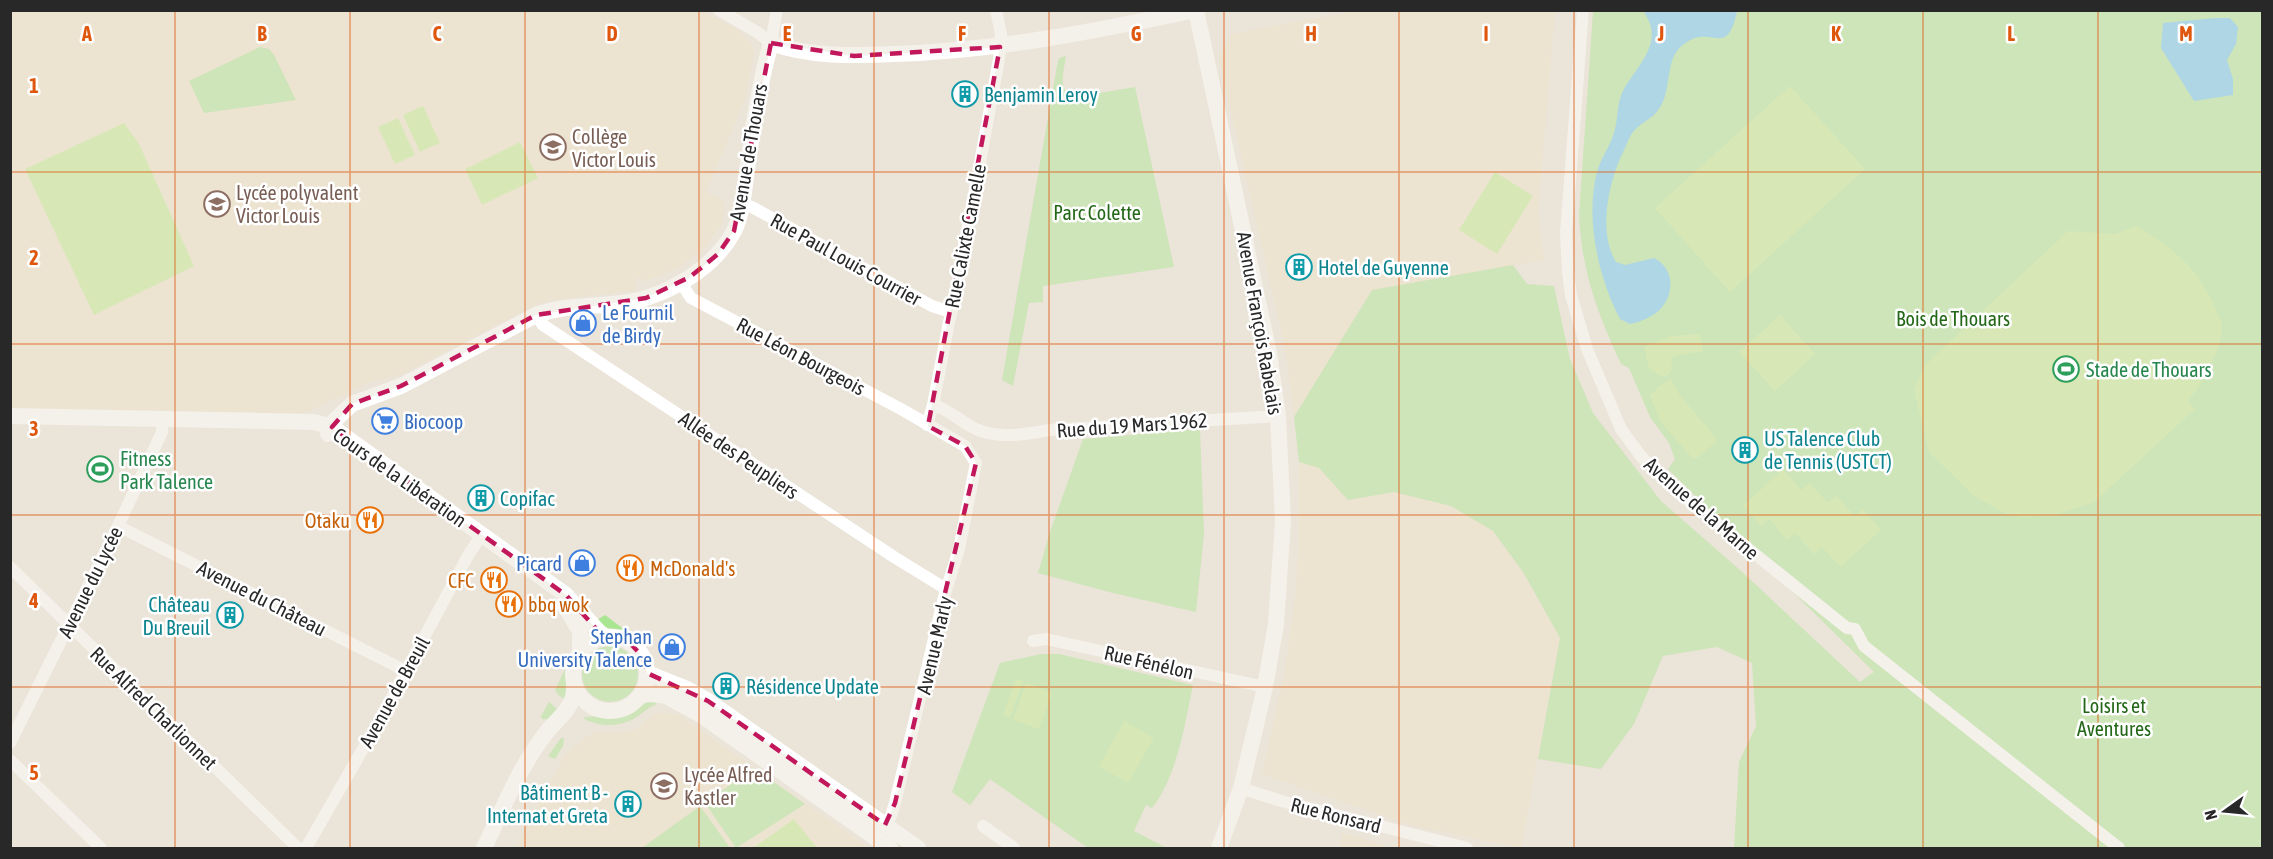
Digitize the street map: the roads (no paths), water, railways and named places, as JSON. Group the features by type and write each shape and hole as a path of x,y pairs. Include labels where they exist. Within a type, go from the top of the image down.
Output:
{"street":[{"path":"719,10 771,43 789,50 854,56 920,54 1000,47 1154,15 1196,10"},
{"path":"771,43 777,10"},
{"name":"Rue Calixte Camelle","path":"927,425 951,312 1000,47 1001,34 996,10"},
{"name":"Avenue François Rabelais","path":"1196,10 1262,318 1278,416 1283,530 1276,624 1265,687 1241,788 1219,849"},
{"name":"Avenue de la Marne","path":"1582,10 1566,233 1568,272 1571,295 1587,349 1621,429 1640,455 1669,484 1846,628 1855,629 1864,646 2119,849"},
{"name":"Avenue de Thouars","path":"330,430 341,413 351,404 401,386 536,315 556,309 646,298 681,283 712,259 727,243 738,223 759,92 771,43"},
{"name":"Rue Paul Louis Courrier","path":"741,204 752,207 932,306 951,312"},
{"name":"Rue Léon Bourgeois","path":"681,283 690,298 901,409 965,446 976,463"},
{"name":"Allée des Peupliers","path":"536,315 543,325 855,532 946,589"},
{"name":"Rue du 19 Mars 1962","path":"933,405 949,411 968,425 986,434 1014,435 1049,430 1278,416"},
{"name":"Cours de la Libération","path":"10,416 162,423"},
{"name":"Cours de la Libération","path":"10,425 314,422 330,430 480,538 566,595 594,628 606,637"},
{"name":"Avenue du Lycée","path":"10,743 118,526 162,423"},
{"name":"Avenue Marly","path":"885,825 895,803 946,589 959,549 976,463"},
{"name":"Avenue du Château","path":"118,526 406,671"},
{"name":"Cours de la Libération","path":"480,538 564,605 580,632 579,652"},
{"name":"Avenue de Breuil","path":"306,849 480,538"},
{"name":"Rue Alfred Charlionnet","path":"10,567 298,849"},
{"path":"483,849 530,756 544,734 568,709 575,694 572,670 579,652 591,641 606,637 621,638 636,648 643,657 647,673 641,696"},
{"name":"Rue Fénélon","path":"1032,641 1046,639 1265,687"},
{"path":"647,673 687,689 708,701 918,849"},
{"path":"574,687 583,701 598,710"},
{"path":"495,849 540,759 551,742 576,717 585,712 598,710 610,712 623,709 641,696 659,694 682,703 890,849"},
{"path":"10,760 101,849"},
{"path":"791,778 820,790 864,820 873,824 885,825"},
{"name":"Rue Ronsard","path":"1241,788 1281,801 1467,849"},
{"path":"983,826 1014,849"}],"water":[{"path":"1644,11 1737,12 1733,26 1723,38 1696,38 1680,47 1672,60 1661,106 1632,134 1614,175 1606,220 1610,249 1616,262 1625,265 1654,258 1666,269 1670,284 1667,300 1656,313 1630,324 1620,319 1605,285 1596,247 1592,208 1597,172 1614,135 1620,97 1647,54 1650,45 1651,27"},
{"path":"2230,18 2238,27 2236,44 2227,60 2233,79 2233,95 2194,101 2161,48 2163,23"}],"place":[{"name":"Benjamin Leroy","path":"965,94"},
{"name":"Collège Victor Louis","path":"553,147"},
{"name":"Lycée polyvalent Victor Louis","path":"217,204"},
{"name":"Hotel de Guyenne","path":"1299,267"},
{"name":"Le Fournil de Birdy","path":"583,323"},
{"name":"Stade de Thouars","path":"2066,369"},
{"name":"Biocoop","path":"385,421"},
{"name":"US Talence Club de Tennis (USTCT)","path":"1745,450"},
{"name":"Fitness Park Talence","path":"100,469"},
{"name":"Copifac","path":"481,498"},
{"name":"Otaku","path":"370,520"},
{"name":"Picard","path":"582,563"},
{"name":"McDonald's","path":"630,568"},
{"name":"CFC","path":"494,580"},
{"name":"bbq wok","path":"509,604"},
{"name":"Château Du Breuil","path":"230,615"},
{"name":"Stephan University Talence","path":"672,647"},
{"name":"Résidence Update","path":"726,686"},
{"name":"Lycée Alfred Kastler","path":"664,786"},
{"name":"Bâtiment B - Internat et Greta","path":"628,804"}],"park label":[{"name":"Parc Colette","path":"1097,212"},
{"name":"Bois de Thouars","path":"1953,318"},
{"name":"Loisirs et Aventures","path":"2114,716"}]}
